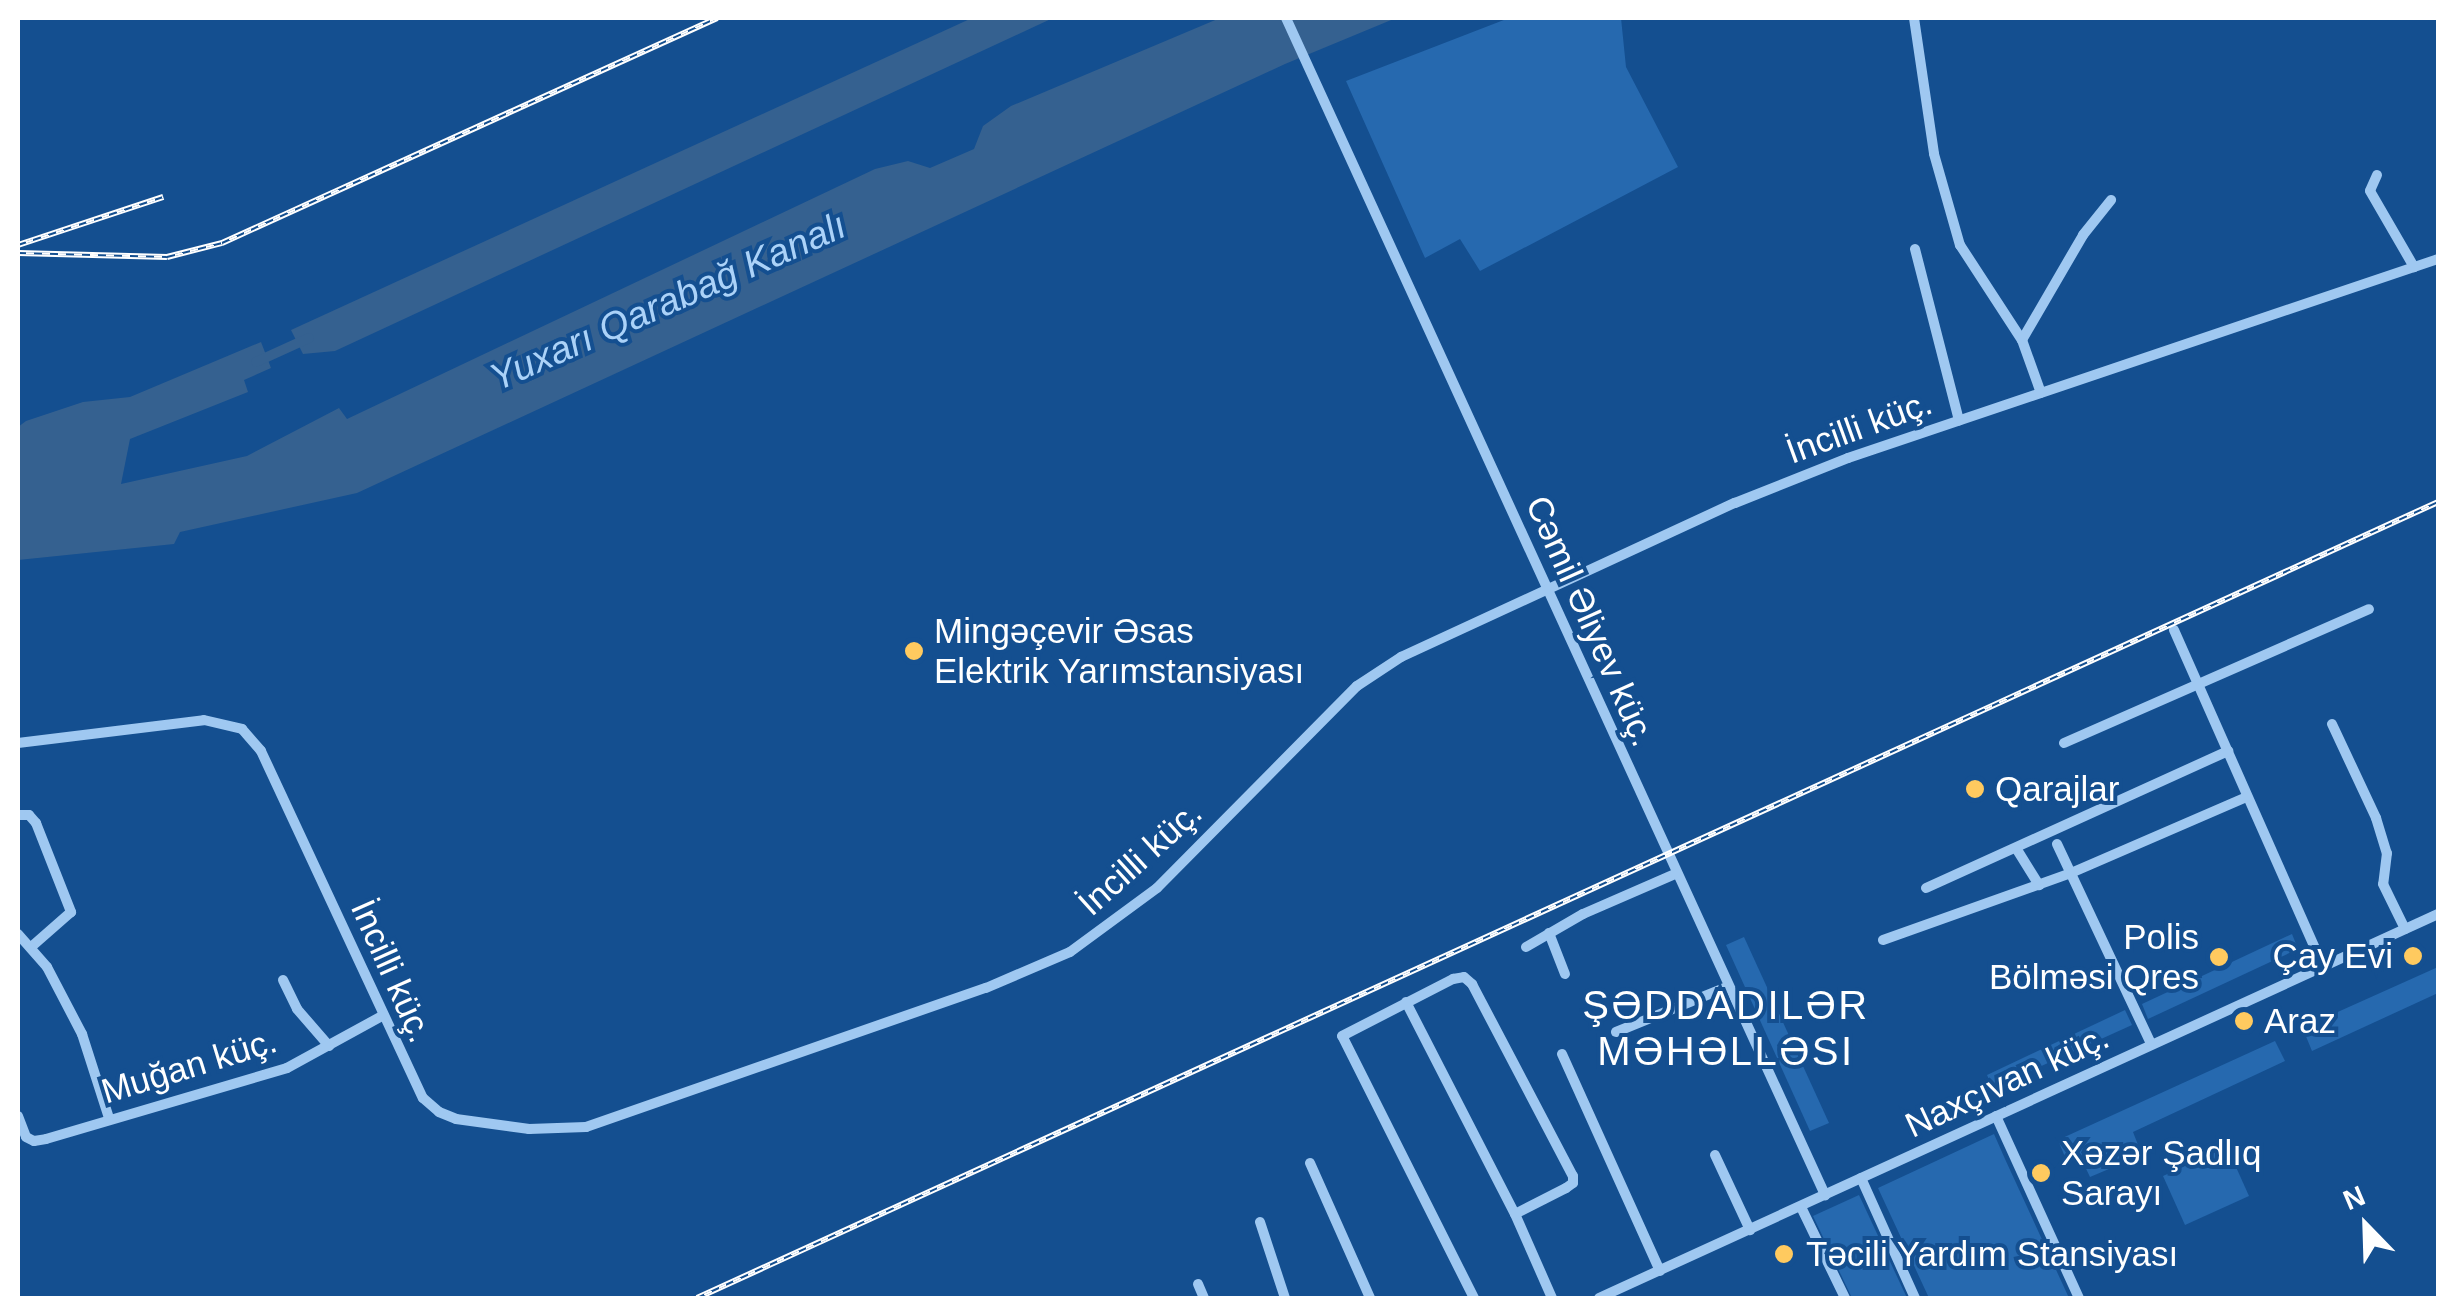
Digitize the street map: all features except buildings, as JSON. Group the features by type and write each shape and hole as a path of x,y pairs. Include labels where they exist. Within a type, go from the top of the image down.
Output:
{"street":[{"name":"Cəmil Əliyev küç.","path":"1286,18 1674,874 1825,1195"},
{"path":"1914,18 1934,154 1960,245 2022,340 2041,393"},
{"path":"2377,175 2370,191 2414,267"},
{"path":"2022,340 2083,235 2111,200"},
{"path":"1916,249 1959,420"},
{"name":"İncilli küç.","path":"18,743 204,720 242,729 261,751 413,1083 438,1112 493,1124 562,1130 624,1116 986,988 1070,952 1127,914 1379,668 1735,503 1959,420 2438,258"},
{"path":"2064,743 2369,609"},
{"path":"2174,630 2324,966"},
{"path":"2332,724 2376,818 2387,853 2383,884 2406,929"},
{"path":"1926,888 2228,752"},
{"path":"1884,940 1988,899 2071,873 2247,797"},
{"path":"18,815 30,815 36,823 70,912 31,947"},
{"path":"2058,844 2151,1044"},
{"path":"2016,848 2040,885"},
{"path":"1526,948 1549,933 1674,874"},
{"name":"Naxçıvan küç.","path":"1598,1298 2438,914"},
{"path":"1549,933 1565,974"},
{"path":"18,934 48,966 82,1034 109,1118"},
{"path":"1474,1298 1342,1036 1453,979 1464,977 1472,984 1573,1176 1574,1182 1566,1188 1515,1214"},
{"path":"283,980 297,1009 329,1046"},
{"path":"1616,1032 1727,986"},
{"path":"1406,1002 1515,1214 1552,1298"},
{"name":"Muğan küç.","path":"18,1116 26,1137 34,1141 286,1068 382,1016"},
{"path":"1562,1054 1660,1271"},
{"path":"1996,1116 2079,1298"},
{"path":"1715,1154 1750,1230"},
{"path":"1310,1164 1370,1298"},
{"path":"1861,1178 1915,1298"},
{"path":"1801,1206 1845,1298"},
{"path":"1260,1222 1285,1298"},
{"path":"1198,1284 1204,1298"}],"shaded area":[{"path":"1509,18 1621,18 1626,67 1678,167 1480,271 1460,239 1425,258 1346,81"},
{"path":"2292,934 2298,949 2148,1019 2142,1004"},
{"path":"1744,937 1829,1123 1810,1131 1726,945"},
{"path":"2438,967 2438,993 2312,1051 2305,1034 2333,1022 2331,1015"},
{"path":"2125,1010 2132,1025 1993,1088 1987,1075"},
{"path":"2275,1041 2285,1061 2133,1132 2142,1155 2090,1177 2078,1152 2065,1157 2058,1140"},
{"path":"1994,1134 2069,1298 1929,1298 1878,1188"},
{"path":"2227,1147 2249,1196 2185,1225 2163,1176"},
{"path":"1859,1195 1907,1298 1852,1298 1813,1216"}],"water":[{"path":"972,18 1053,18 335,351 303,354 291,330"},
{"name":"Yuxarı Qarabağ Kanalı","path":"1220,18 1396,18 1285,64 357,493 180,532 174,544 18,560 18,427 26,421 83,402 130,397 261,342 271,368 244,380 248,392 130,439 121,484 247,456 339,408 347,419 875,169 908,161 930,168 974,149 983,126 1011,106"}],"waterway":[{"path":"256,362 309,338"}],"railway":[{"path":"18,253 167,257 222,243 717,18"},
{"path":"18,245 163,197"},
{"path":"697,1298 2438,502"}],"place":[{"name":"Mingəçevir Əsas Elektrik Yarımstansiyası","path":"914,651"},
{"name":"Qarajlar","path":"1975,789"},
{"name":"Çay Evi","path":"2413,956"},
{"name":"Polis Bölməsi Qres","path":"2219,957"},
{"name":"Araz","path":"2244,1021"},
{"name":"Xəzər Şadlıq Sarayı","path":"2041,1173"},
{"name":"Təcili Yardım Stansiyası","path":"1784,1254"}],"district":[{"name":"ŞƏDDADILƏR MƏHƏLLƏSI","path":"1726,1028"}]}
